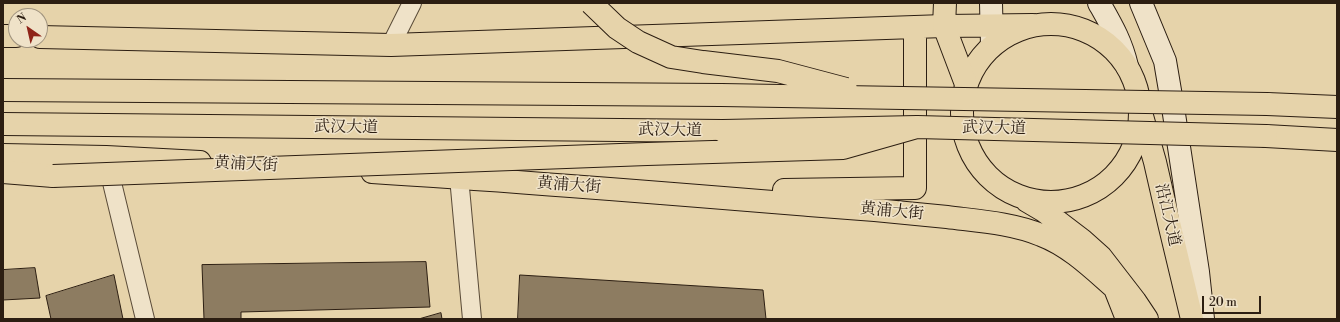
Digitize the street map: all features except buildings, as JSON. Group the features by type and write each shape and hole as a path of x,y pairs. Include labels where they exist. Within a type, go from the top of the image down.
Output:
{"main road":[{"path":"591,3 616,28 638,42 671,57 778,71 878,98"},
{"path":"945,3 944,26 966,84"},
{"path":"991,3 992,35 972,70 966,84 962,99 962,130 974,159 983,172 994,182 1007,191 1021,197 1036,201 1052,202 1068,201 1082,196 1097,189 1109,180 1120,169 1129,156 1135,142 1139,126 1140,111 1136,88 1127,66 1123,48 1117,34 1098,3"},
{"path":"1141,3 1165,61 1198,272 1203,319"},
{"path":"48,37 391,45 944,26 992,35 1049,23 1064,24 1080,28 1094,34 1113,48 1127,66"},
{"path":"742,200 776,190 915,188 915,27"},
{"name":"武汉大道","path":"3,90 705,95 1267,104 1337,107"},
{"name":"沿江大道","path":"1140,111 1155,162 1170,231 1192,319"},
{"name":"武汉大道","path":"3,124 723,131 917,127 1266,136 1337,140"},
{"path":"3,172 53,176 843,148 917,127"},
{"name":"黄浦大街","path":"3,155 106,157 459,177 888,211 978,221 1015,227 1041,235 1055,242 1082,260 1116,289"},
{"path":"1021,197 1076,235 1101,258 1135,301 1147,319"},
{"path":"1101,258 1116,289 1127,319"}],"street":[{"path":"391,45 412,3"},
{"path":"106,157 145,319"},
{"path":"459,177 472,319"}]}
